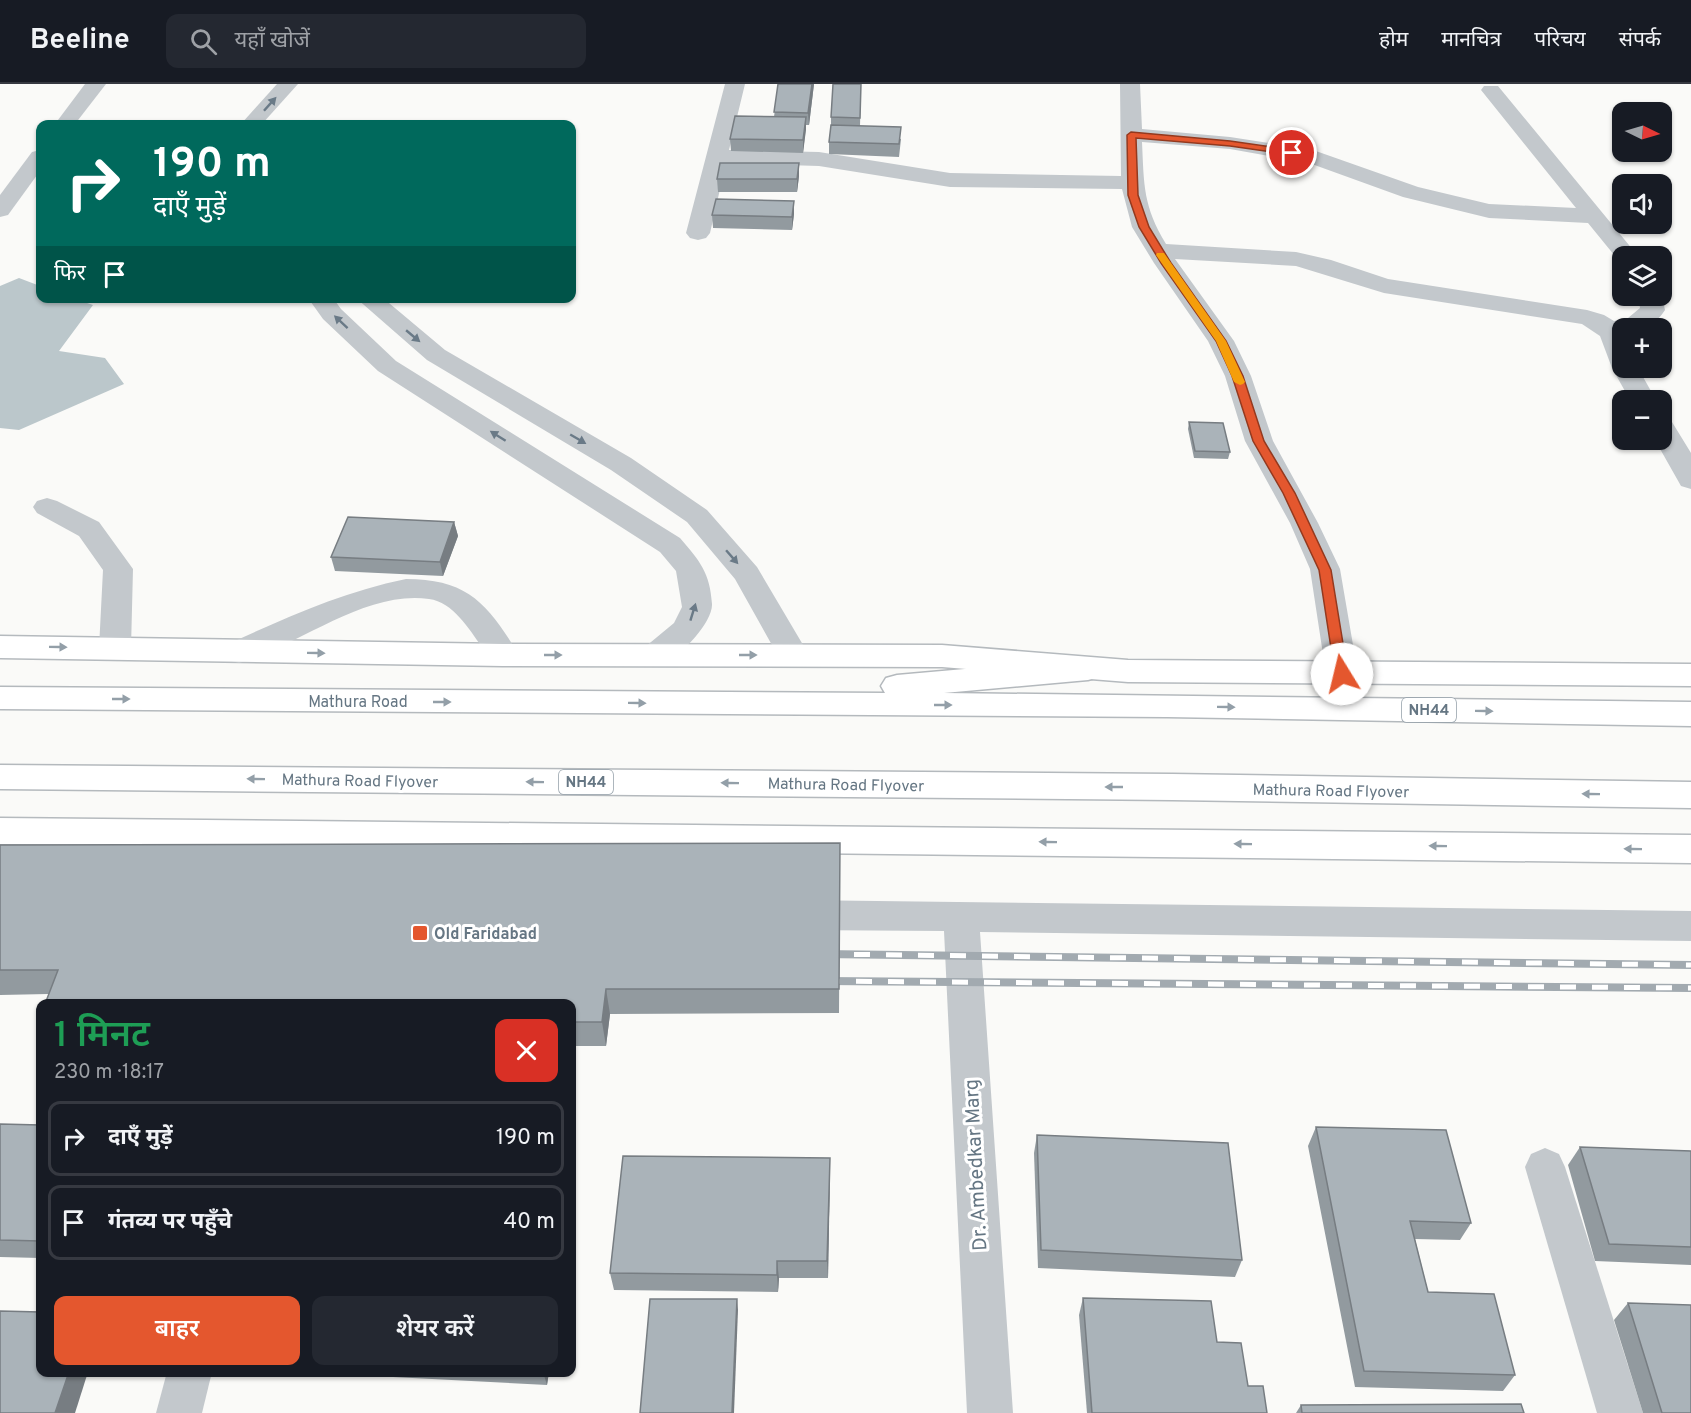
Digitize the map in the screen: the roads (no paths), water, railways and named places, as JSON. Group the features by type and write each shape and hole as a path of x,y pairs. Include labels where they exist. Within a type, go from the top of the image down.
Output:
{"main road":[{"path":"0,646 239,652 964,657 1088,669 1342,674 1691,675"},
{"path":"716,704 1088,669"},
{"name":"Mathura Road","path":"0,698 716,704"},
{"name":"NH44","path":"716,704 1167,706 1691,714"},
{"name":"Mathura Road Flyover","path":"0,777 1172,787 1691,795"},
{"path":"0,831 1691,849"}],"street":[{"path":"68,120 96,84"},
{"path":"255,120 288,84"},
{"path":"698,233 719,156 735,84"},
{"path":"1130,84 1133,195 1144,227 1158,251 1221,341 1238,376 1259,441 1299,513 1325,570 1342,674"},
{"path":"1491,90 1619,246"},
{"path":"1131,135 1230,143 1314,157 1411,192 1489,211 1594,216"},
{"path":"719,156 819,159 950,180 1132,183"},
{"path":"0,210 36,162"},
{"path":"1158,251 1296,259 1323,265 1384,286 1587,317 1602,322 1612,335"},
{"path":"324,303 332,314 387,366 670,545 690,569 696,607 686,629 656,655"},
{"path":"374,303 436,355 621,464 697,516 747,574 793,655"},
{"path":"1610,330 1637,323 1653,310 1652,306"},
{"path":"1672,444 1691,480"},
{"path":"47,507 88,529 118,569 115,648"},
{"path":"239,652 355,601 395,590 424,588 451,595 472,611 503,655"},
{"path":"251,834 292,869"},
{"path":"759,914 1691,926"},
{"name":"Dr. Ambedkar Marg","path":"961,917 990,1413"},
{"path":"1545,1167 1620,1413"},
{"path":"179,1413 189,1377"}],"railway":[{"path":"822,954 1691,965"},
{"path":"824,981 1691,988"}],"place":[{"name":"Old Faridabad","path":"420,933"}]}
